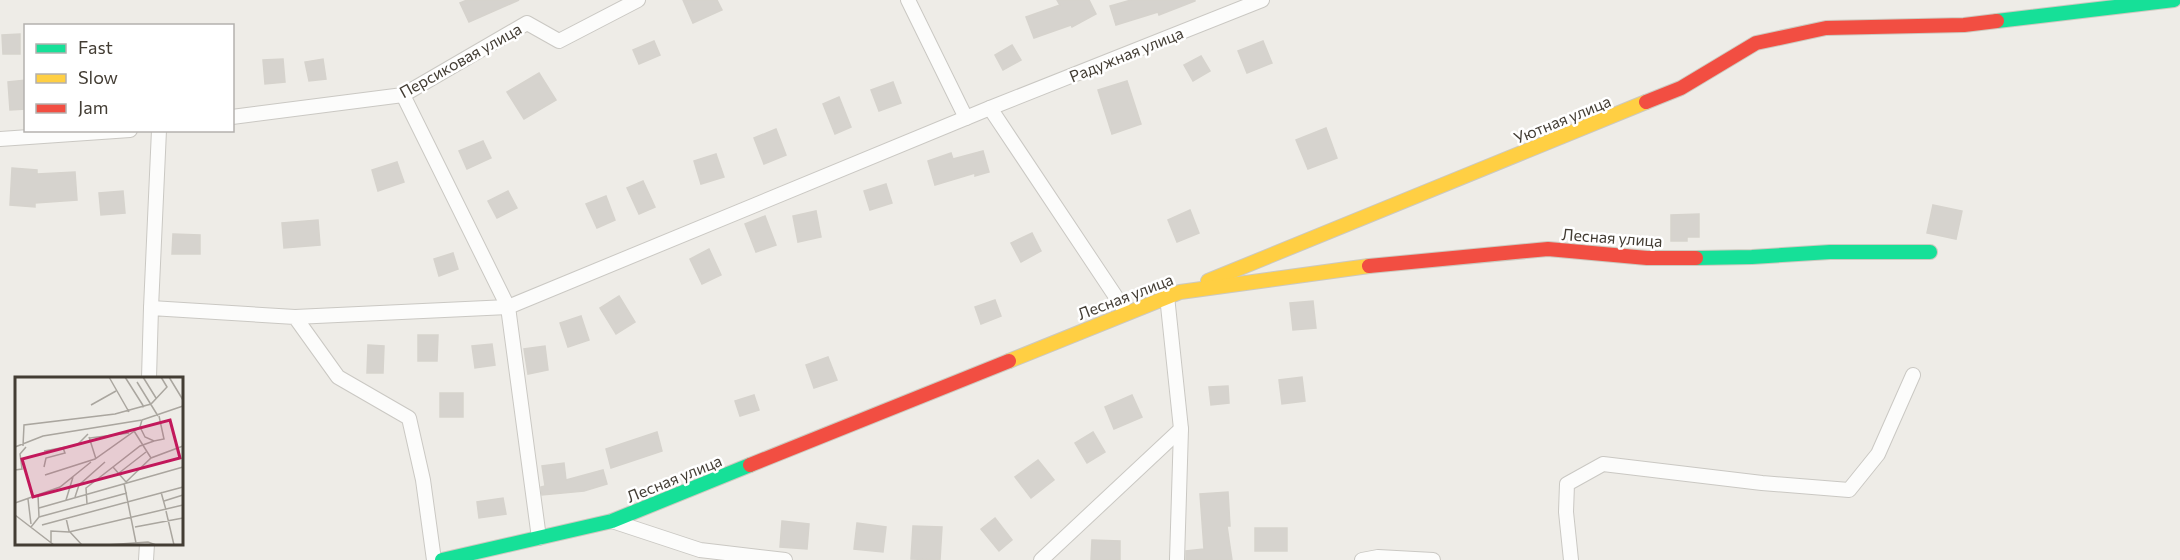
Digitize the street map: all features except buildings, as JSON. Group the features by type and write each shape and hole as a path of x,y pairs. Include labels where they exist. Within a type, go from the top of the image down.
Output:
{"street":[{"name":"Персиковая улица","path":"234,117 403,95 527,23 559,41 638,0"},
{"path":"908,0 966,118"},
{"name":"Радужная улица","path":"990,108 1262,0"},
{"name":"Уютная улица","path":"1174,294 1681,88 1756,43 1826,28 1964,25 2092,5 2174,0"},
{"path":"403,95 508,307 539,538"},
{"path":"150,308 295,317 508,307 990,108 1126,312"},
{"path":"0,139 101,132"},
{"path":"149,377 159,132"},
{"name":"Лесная улица","path":"442,560 612,521 1174,294 1347,268 1548,249 1647,258 1830,252 1930,252"},
{"path":"1174,294 1181,429 1177,560"},
{"path":"295,317 338,377 409,417 423,480 435,560"},
{"path":"1571,560 1566,513 1567,484 1603,464 1762,483 1849,490 1878,454 1913,375"},
{"path":"1041,560 1181,429"},
{"path":"612,521 700,550 784,560"},
{"path":"146,560 147,545"},
{"path":"1362,560 1378,556 1433,560"}],"traffic: fast":[{"path":"1997,21 2174,0"},
{"path":"1696,258 1830,252 1930,252"},
{"path":"442,560 612,521 750,465"}],"traffic: slow":[{"path":"1208,281 1646,102"},
{"path":"1009,361 1180,292 1369,266"}],"traffic: jam":[{"path":"1646,102 1681,88 1756,43 1826,28 1964,25 1997,21"},
{"path":"1369,266 1548,249 1647,258 1696,258"},
{"path":"750,465 1009,361"}]}
